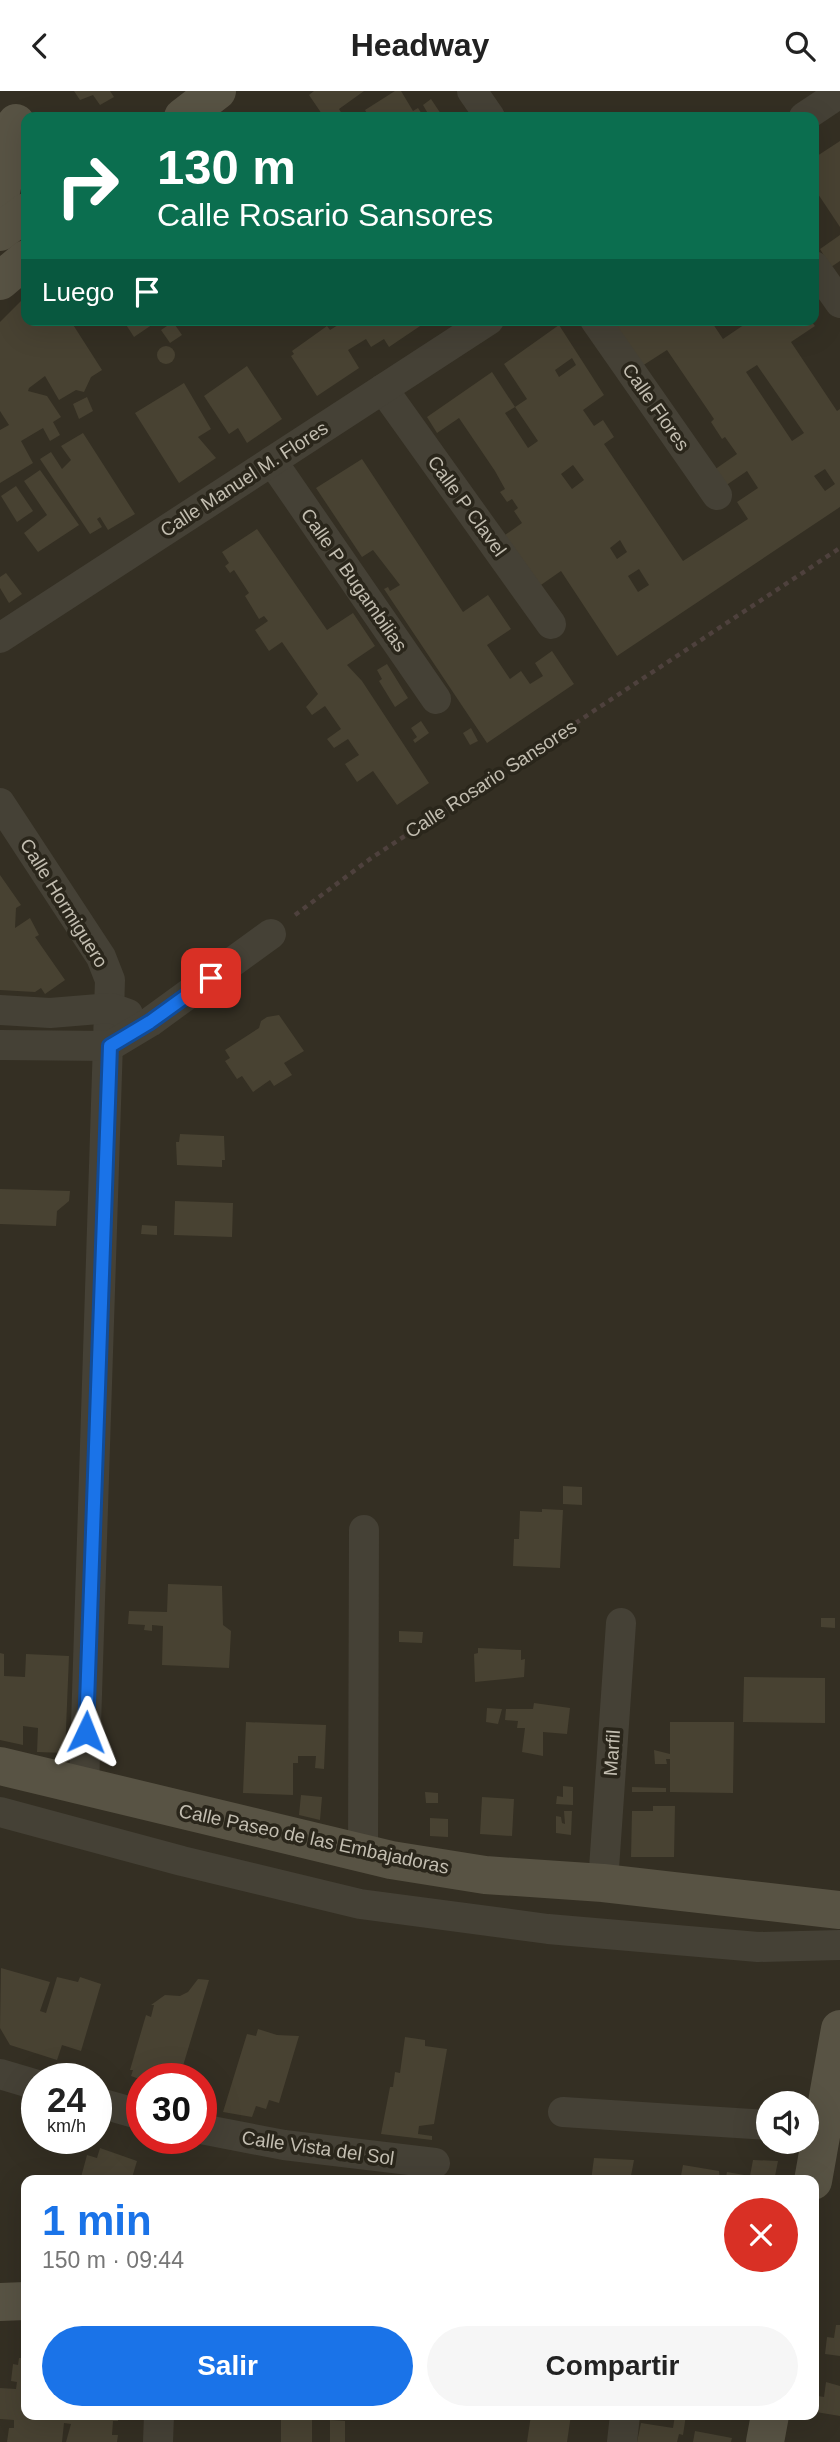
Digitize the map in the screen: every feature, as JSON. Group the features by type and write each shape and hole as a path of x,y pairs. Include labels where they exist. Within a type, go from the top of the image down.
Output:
{"street":[{"path":"190,112 217,91"},
{"path":"472,91 487,112"},
{"path":"812,112 840,93"},
{"path":"0,196 16,113"},
{"path":"0,232 21,216"},
{"path":"819,274 840,303"},
{"name":"Calle Manuel M. Flores","path":"0,638 480,326"},
{"name":"Calle Flores","path":"599,326 717,495"},
{"name":"Calle P Clavel","path":"383,389 551,624"},
{"name":"Calle P Bugambilias","path":"272,461 436,699"},
{"name":"Calle Hormiguero","path":"0,803 104,963 110,980 110,1046 84,1787"},
{"path":"0,1045 110,1046 150,1022 271,934"},
{"path":"0,1010 50,1013 111,1008 150,1022"},
{"path":"363,1854 364,1530"},
{"name":"Marfil","path":"603,1883 621,1623"},
{"name":"Calle Paseo de las Embajadoras","path":"0,1766 363,1854 485,1875 603,1883 840,1910"},
{"path":"0,1812 182,1861 360,1904 561,1931 758,1947 840,1945"},
{"path":"819,2111 840,2029"},
{"path":"0,2074 21,2080"},
{"path":"563,2112 756,2124"},
{"name":"Calle Vista del Sol","path":"217,2132 284,2145 435,2163"},
{"path":"813,2175 814,2154"},
{"path":"0,2302 21,2301"},
{"path":"158,2442 159,2420"},
{"path":"622,2442 624,2420"},
{"path":"765,2442 769,2420"}],"path":[{"name":"Calle Rosario Sansores","path":"271,934 370,859 840,548"}],"building":[{"path":"74,91 110,91 114,97 100,105 93,95 80,100"},
{"path":"314,91 364,91 339,109 341,112 321,112 309,95"},
{"path":"395,91 401,91 413,111 418,108 421,112 366,112 365,110"},
{"path":"431,99 440,112 427,112 423,105"},
{"path":"840,141 840,227 819,196 819,155"},
{"path":"840,235 840,261 831,267 820,249"},
{"path":"21,301 21,326 74,326 102,370 91,377 84,392 76,390 59,400 45,376 29,388 28,391 47,396 61,417 53,422 60,435 50,441 43,428 21,441 33,463 0,483 0,430 9,425 0,411 0,322"},
{"path":"127,326 150,326 134,337"},
{"path":"167,326 176,326 182,335 170,343 161,330"},
{"path":"327,326 330,330 336,326 420,326 389,347 384,339 371,347 366,339 348,350 359,368 317,396 291,356 294,354 292,351"},
{"path":"560,326 604,395 583,410 594,426 603,420 614,437 604,444 683,561 748,519 737,502 758,488 747,471 725,486 714,470 737,454 725,437 722,439 711,422 714,419 667,350 642,366 615,326 714,326 723,339 742,326 815,326 791,342 837,411 840,409 840,507 617,656 561,571 538,587 505,535 522,523 514,511 518,508 512,499 507,502 500,492 505,489 459,418 437,433 427,417 492,372 515,407 527,399 504,364","holes":["572,358 576,365 559,377 555,370","757,365 804,433 792,441 746,372","515,407 538,441 528,448 505,413","573,465 584,480 572,489 561,474","825,469 835,484 825,491 814,476","620,540 627,552 617,559 610,548","639,569 649,585 638,592 628,576"]},
{"path":"166,346 172,349 175,355 172,361 166,364 160,361 157,355 160,349"},
{"path":"247,366 282,419 247,443 238,428 229,434 204,396"},
{"path":"184,383 211,429 198,437 216,458 179,483 135,413"},
{"path":"87,397 93,411 79,419 73,404"},
{"path":"83,433 135,514 108,530 100,517 97,519 102,527 90,534 40,459 51,452 62,469 71,460 61,446"},
{"path":"362,459 463,612 488,595 511,629 487,645 510,679 521,671 530,684 543,676 535,663 552,651 574,684 487,743 384,589 388,587 390,591 400,585 373,550 362,557 316,488"},
{"path":"40,470 79,525 38,552 24,533 47,515 24,481"},
{"path":"16,486 33,511 17,522 1,496"},
{"path":"257,529 327,630 353,613 375,646 347,665 362,681 429,783 397,805 373,771 357,782 345,764 359,755 348,739 334,748 327,739 341,729 325,706 312,715 306,707 318,694 282,642 269,651 255,630 268,621 264,616 259,619 245,596 249,593 234,570 230,573 225,566 229,563 222,552"},
{"path":"6,573 22,594 9,603 0,588 0,577"},
{"path":"387,664 408,698 395,707 379,681 382,679 377,670"},
{"path":"421,721 429,733 415,743 413,740 417,737 411,728"},
{"path":"471,728 478,741 470,745 463,733"},
{"path":"0,875 21,905 16,908 15,928 30,918 39,935 35,937 65,980 45,994 41,988 35,992 0,990"},
{"path":"279,1015 304,1051 284,1063 292,1075 274,1086 270,1080 253,1092 242,1076 237,1079 225,1061 230,1058 225,1050 259,1028 261,1021 267,1017"},
{"path":"180,1134 224,1136 225,1160 222,1160 222,1167 177,1165 176,1142 179,1142"},
{"path":"0,1189 70,1191 69,1201 57,1211 56,1226 0,1224"},
{"path":"175,1201 233,1203 232,1237 174,1235"},
{"path":"142,1225 157,1226 157,1235 141,1234"},
{"path":"563,1486 582,1487 582,1505 563,1504"},
{"path":"542,1509 563,1510 560,1568 513,1566 514,1539 519,1539 520,1511 542,1512"},
{"path":"168,1584 222,1586 223,1625 231,1631 229,1668 162,1665 163,1626 152,1625 152,1631 144,1630 145,1625 128,1624 129,1611 167,1612"},
{"path":"821,1618 835,1618 835,1628 821,1627"},
{"path":"399,1631 423,1632 422,1643 399,1642"},
{"path":"478,1648 521,1650 521,1660 525,1659 524,1677 475,1682 474,1654 478,1653"},
{"path":"0,1653 4,1654 4,1676 25,1677 26,1654 69,1656 65,1753 37,1752 38,1728 23,1726 23,1745 0,1740"},
{"path":"744,1677 825,1678 825,1723 743,1722"},
{"path":"534,1703 570,1708 567,1734 543,1732 543,1756 522,1752 525,1728 517,1728 518,1721 505,1720 506,1709 533,1709"},
{"path":"487,1708 502,1709 498,1724 486,1722"},
{"path":"246,1722 326,1725 324,1769 315,1768 316,1756 298,1756 298,1763 293,1763 293,1795 243,1793"},
{"path":"670,1722 734,1722 733,1793 670,1792 670,1759 666,1759 667,1764 655,1764 654,1750 670,1754"},
{"path":"563,1786 573,1787 573,1805 556,1804 557,1796 563,1797"},
{"path":"632,1787 666,1788 666,1792 632,1792"},
{"path":"425,1792 438,1793 438,1803 426,1803"},
{"path":"301,1795 322,1797 320,1820 299,1815"},
{"path":"482,1797 514,1799 512,1836 480,1834"},
{"path":"653,1806 675,1806 674,1857 631,1857 632,1811 653,1811"},
{"path":"564,1811 572,1811 571,1835 556,1833 556,1816 561,1817 562,1823 565,1824"},
{"path":"430,1818 448,1819 448,1837 430,1836"},
{"path":"1,1968 50,1982 40,2011 46,2013 57,1977 78,1982 80,1977 101,1984 81,2051 62,2045 57,2060 10,2045 0,2028"},
{"path":"198,1979 209,1980 184,2063 132,2063 146,2015 151,2017 154,2005 151,2005 165,1995 180,1996 188,1992"},
{"path":"258,2029 277,2035 299,2036 279,2103 269,2100 266,2109 256,2106 252,2117 223,2112 247,2034 256,2036"},
{"path":"405,2037 425,2040 425,2046 447,2049 434,2124 419,2126 418,2134 432,2136 432,2140 381,2134 390,2087 393,2087 395,2072 400,2073"},
{"path":"112,2152 137,2161 133,2175 82,2175 87,2155 97,2158 98,2154"},
{"path":"594,2158 634,2160 631,2175 592,2175"},
{"path":"753,2160 778,2161 775,2175 750,2175"},
{"path":"683,2165 719,2171 719,2175 681,2175"},
{"path":"836,2325 840,2325 840,2356 825,2354 827,2337 834,2338"},
{"path":"21,2358 21,2420 118,2420 113,2421 112,2435 118,2435 117,2442 66,2442 71,2424 64,2423 62,2442 7,2442 9,2428 14,2428 14,2420 0,2419 0,2388 16,2389 17,2382 11,2381 13,2364 18,2365"},
{"path":"826,2382 840,2386 840,2416 819,2412 819,2396 824,2397"},
{"path":"281,2420 312,2420 312,2442 281,2442"},
{"path":"330,2420 345,2421 345,2442 330,2442"},
{"path":"530,2420 570,2420 567,2442 527,2442"},
{"path":"674,2420 685,2420 683,2435 679,2434 677,2442 637,2442 641,2423 673,2428"},
{"path":"695,2431 732,2438 731,2442 693,2442"}],"route":[{"path":"86,1732 110,1046 150,1022 211,978"}]}
